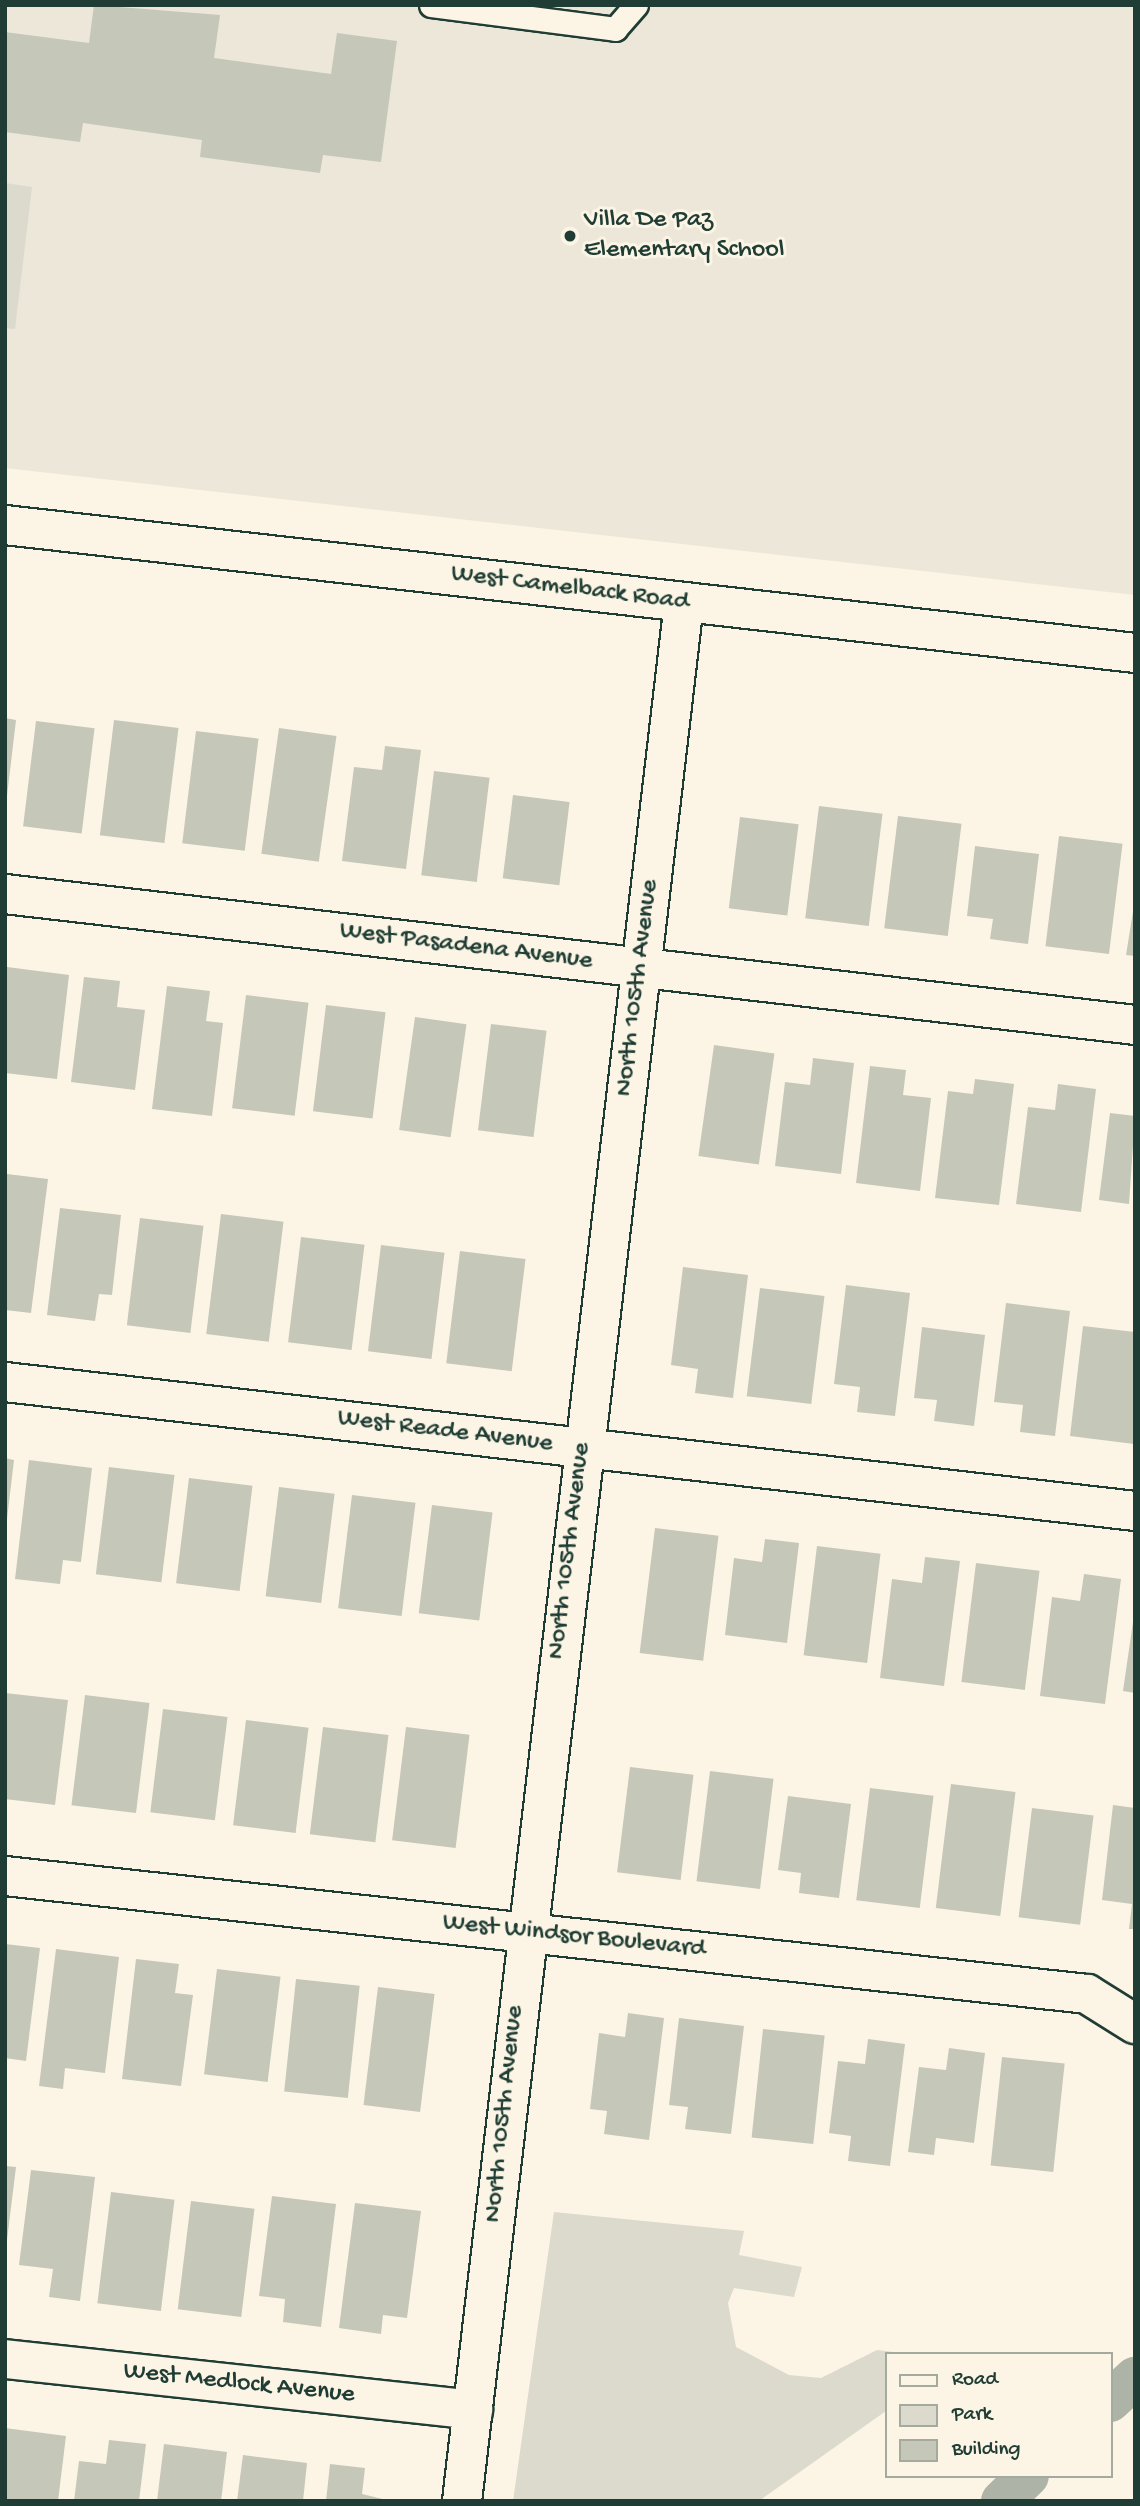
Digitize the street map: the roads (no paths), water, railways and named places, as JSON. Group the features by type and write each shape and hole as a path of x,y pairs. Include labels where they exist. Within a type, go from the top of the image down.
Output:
{"street":[{"name":"West Camelback Road","path":"5,525 1135,653"},
{"name":"North 105th Avenue","path":"462,2501 524,1931 684,602"},
{"name":"West Pasadena Avenue","path":"5,894 1135,1025"},
{"name":"West Reade Avenue","path":"5,1381 1135,1511"},
{"name":"West Windsor Boulevard","path":"5,1876 1087,1994 1135,2024"},
{"name":"West Medlock Avenue","path":"5,2359 473,2410"}],"lane":[{"path":"431,5 615,29 636,5"}],"waterway":[{"path":"1112,2399 1135,2378"},
{"path":"1002,2501 1026,2478"}],"place":[{"name":"Villa De Paz Elementary School","path":"570,236"}]}
